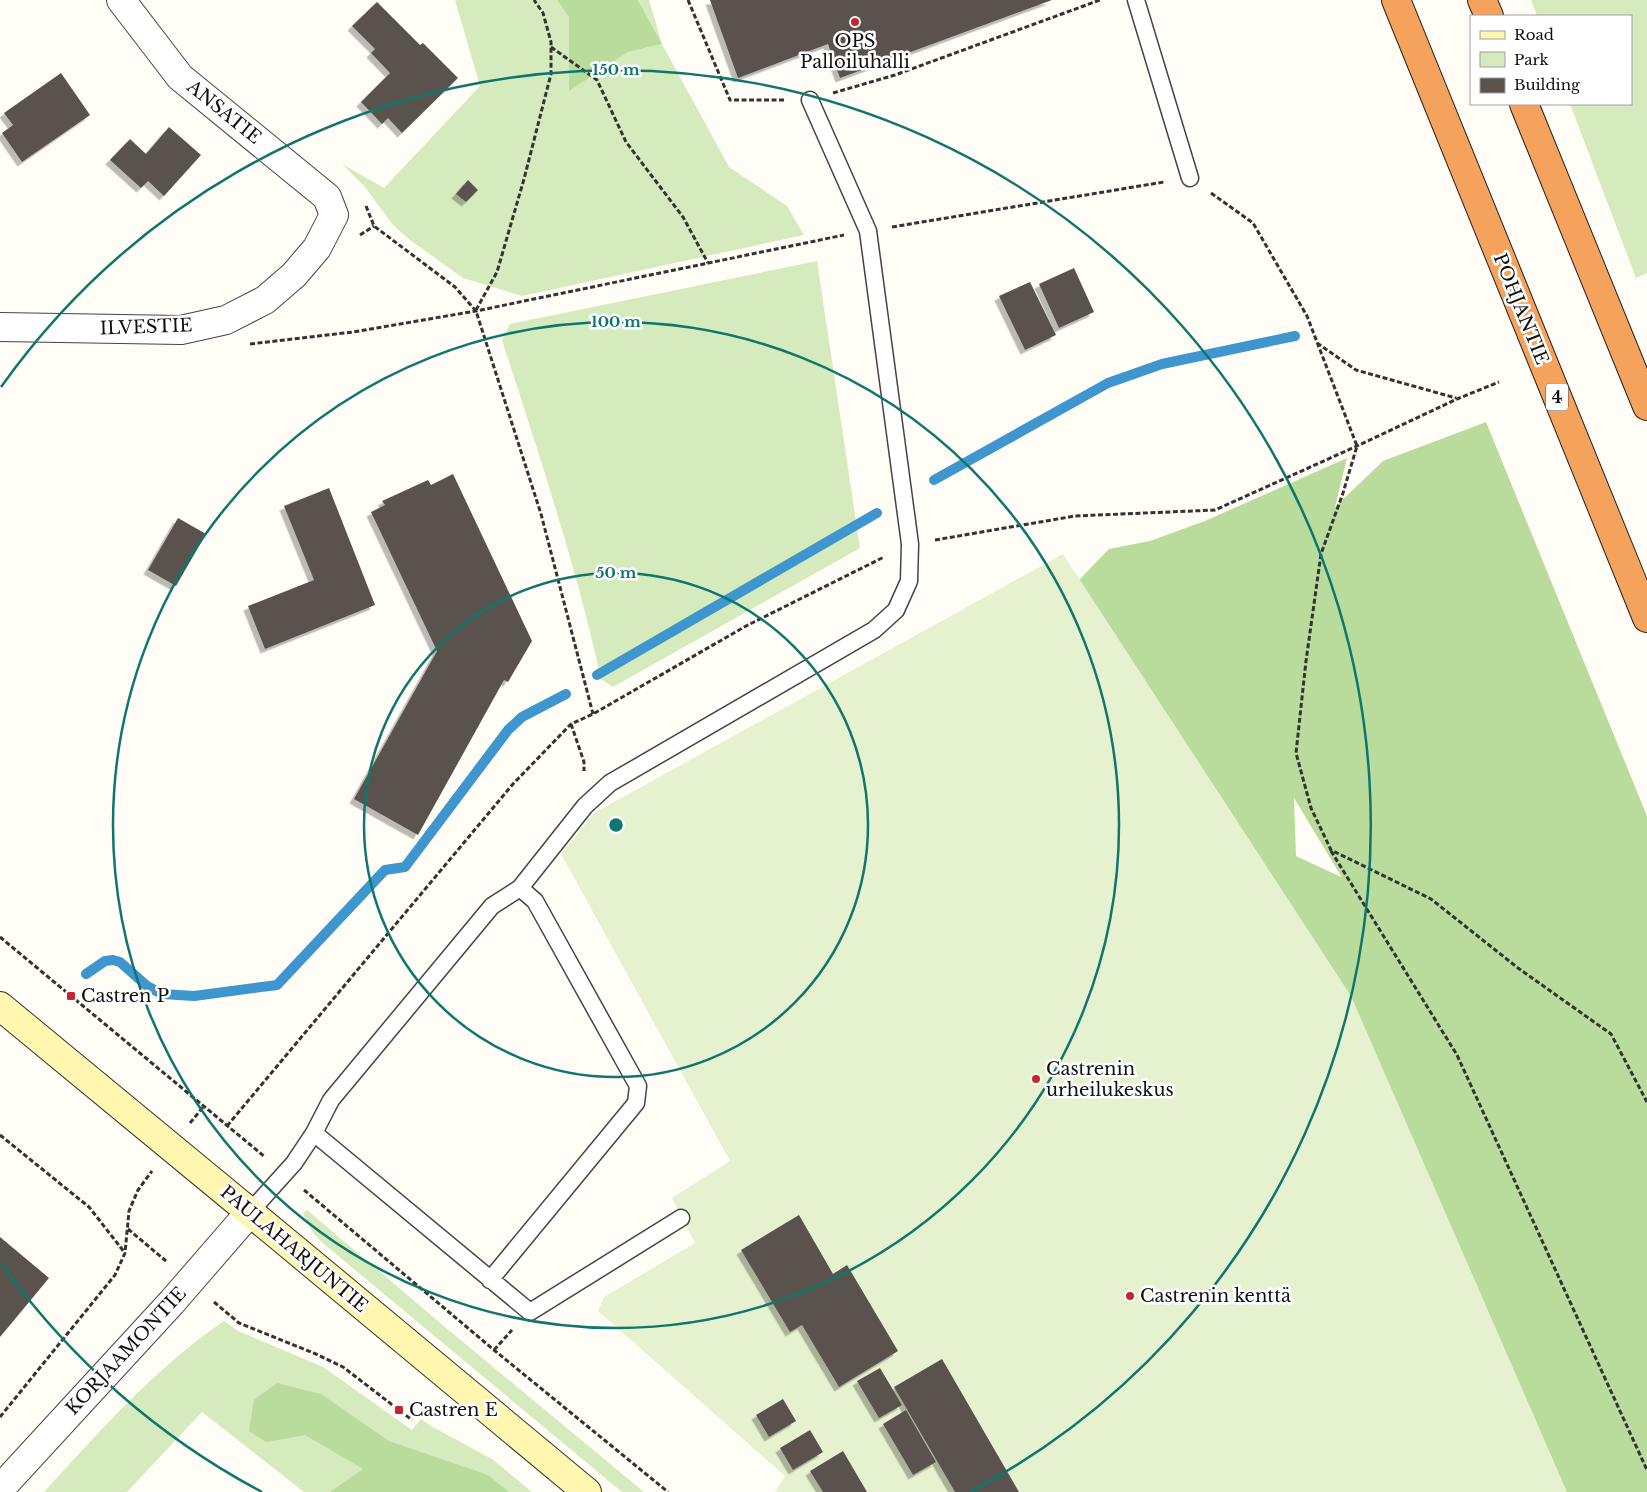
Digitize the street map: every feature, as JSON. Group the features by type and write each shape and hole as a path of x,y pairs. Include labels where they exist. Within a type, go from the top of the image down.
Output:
{"highway":[{"name":"POHJANTIE","path":"1396,0 1647,618"},
{"path":"1482,0 1488,15"},
{"path":"1524,105 1647,406"}],"street":[{"name":"ANSATIE","path":"121,0 180,77 327,196 334,215"},
{"name":"ILVESTIE","path":"0,327 181,330 226,320 265,300 294,275 317,248 334,215"},
{"name":"PAULAHARJUNTIE","path":"0,1006 587,1492"},
{"name":"KORJAAMONTIE","path":"0,1489 190,1281 250,1212"}],"lane":[{"path":"1136,0 1190,178"},
{"path":"250,1212 285,1174 314,1133 332,1100 486,913 492,906 520,888 585,806 610,783 874,630 896,610 909,581 910,544 868,230 810,100"},
{"path":"490,1280 636,1103 638,1086 535,901 520,888"},
{"path":"314,1133 530,1312 681,1218"}],"path":[{"path":"534,0 543,13 551,42 551,74 524,179 497,272 476,311 541,514 593,714"},
{"path":"688,0 730,100 810,100 895,74 1100,0"},
{"path":"551,47 597,80 626,142 683,217 708,264"},
{"path":"476,311 868,230 1190,178 1254,223 1307,316 1357,446 1343,493 1321,554 1296,753 1310,808 1331,850 1457,1055 1647,1470"},
{"path":"1317,342 1356,370 1457,398"},
{"path":"1357,446 1457,398 1499,382"},
{"path":"571,724 584,762 585,806"},
{"path":"1331,850 1431,899 1518,968 1612,1034 1647,1102"},
{"path":"0,938 204,1106 494,1350 668,1492"},
{"path":"0,1417 115,1275 125,1253 129,1211 138,1190 204,1106"},
{"path":"0,1135 89,1207 125,1253"},
{"path":"128,1229 239,1323 343,1367 412,1420"}],"green space":[{"path":"455,0 557,0 569,16 569,90 628,52 662,44 729,167 787,206 804,235 522,296 463,278 410,240 393,225 365,187 342,164 384,188 480,86"},
{"path":"557,0 638,0 662,44 628,52 569,91 569,17"},
{"path":"638,0 649,0 662,44"},
{"path":"1531,0 1647,0 1647,273 1636,278 1570,105 1632,105 1632,15 1537,15"},
{"path":"817,261 860,548 613,687 601,679 568,551 543,466 502,340 510,324"},
{"path":"1486,422 1647,816 1647,1492 1555,1492 1077,582 1109,549 1150,541 1205,521 1347,458 1335,507 1383,461","holes":["1294,798 1341,876 1296,856"]},
{"name":"Castrenin urheilukeskus","path":"1063,554 1351,996 1567,1492 775,1492 785,1476 598,1311 604,1297 695,1243 672,1198 730,1161 561,854 594,813"},
{"path":"307,1210 644,1492 622,1492 325,1245 307,1222 303,1213"},
{"path":"224,1321 238,1331 323,1367 412,1430 421,1419 492,1459 532,1492 304,1492 202,1412 127,1492 44,1492 107,1423 151,1380 199,1339"},
{"path":"277,1383 321,1394 389,1441 488,1475 509,1492 330,1492 363,1469 305,1435 266,1442 249,1431 254,1400"}],"building":[{"name":"OPS Palloiluhalli","path":"710,0 1052,0 840,78 828,44 738,78"},
{"path":"377,2 420,45 423,43 458,78 402,133 388,118 382,124 361,102 390,73 371,53 375,49 352,26"},
{"path":"61,73 90,115 22,162 2,133 13,125 4,113"},
{"path":"169,127 201,155 164,196 148,181 141,188 110,160 130,139 146,154"},
{"path":"468,180 478,190 466,202 456,194"},
{"path":"1074,268 1094,312 1059,328 1039,284"},
{"path":"1030,282 1056,335 1025,350 999,296"},
{"path":"453,474 532,641 508,682 504,680 418,835 354,799 437,651 371,512 385,505 382,501 428,480 431,485"},
{"path":"329,488 375,605 265,649 248,606 314,580 284,506"},
{"path":"178,518 206,534 176,586 148,570"},
{"path":"799,1215 833,1274 847,1265 898,1351 839,1387 802,1325 790,1332 741,1250"},
{"path":"0,1237 49,1278 0,1337"},
{"path":"942,1359 1019,1492 955,1492 894,1387"},
{"path":"880,1368 902,1405 879,1418 857,1381"},
{"path":"783,1399 796,1421 769,1437 756,1415"},
{"path":"906,1410 936,1462 913,1475 883,1424"},
{"path":"810,1430 823,1452 793,1470 780,1448"},
{"path":"843,1451 867,1492 823,1492 810,1471"}],"waterway":[{"path":"934,480 1108,383 1162,364 1295,336"},
{"path":"597,675 877,513"},
{"path":"86,974 105,961 113,960 120,962 147,986 162,994 194,996 277,985 385,870 405,867 508,730 522,717 566,694"}],"place":[{"name":"OPS Palloiluhalli","path":"855,22"},
{"name":"Castren P","path":"71,996"},
{"name":"Castrenin urheilukeskus","path":"1036,1079"},
{"name":"Castrenin kenttä","path":"1130,1296"},
{"name":"Castren E","path":"399,1410"}]}
